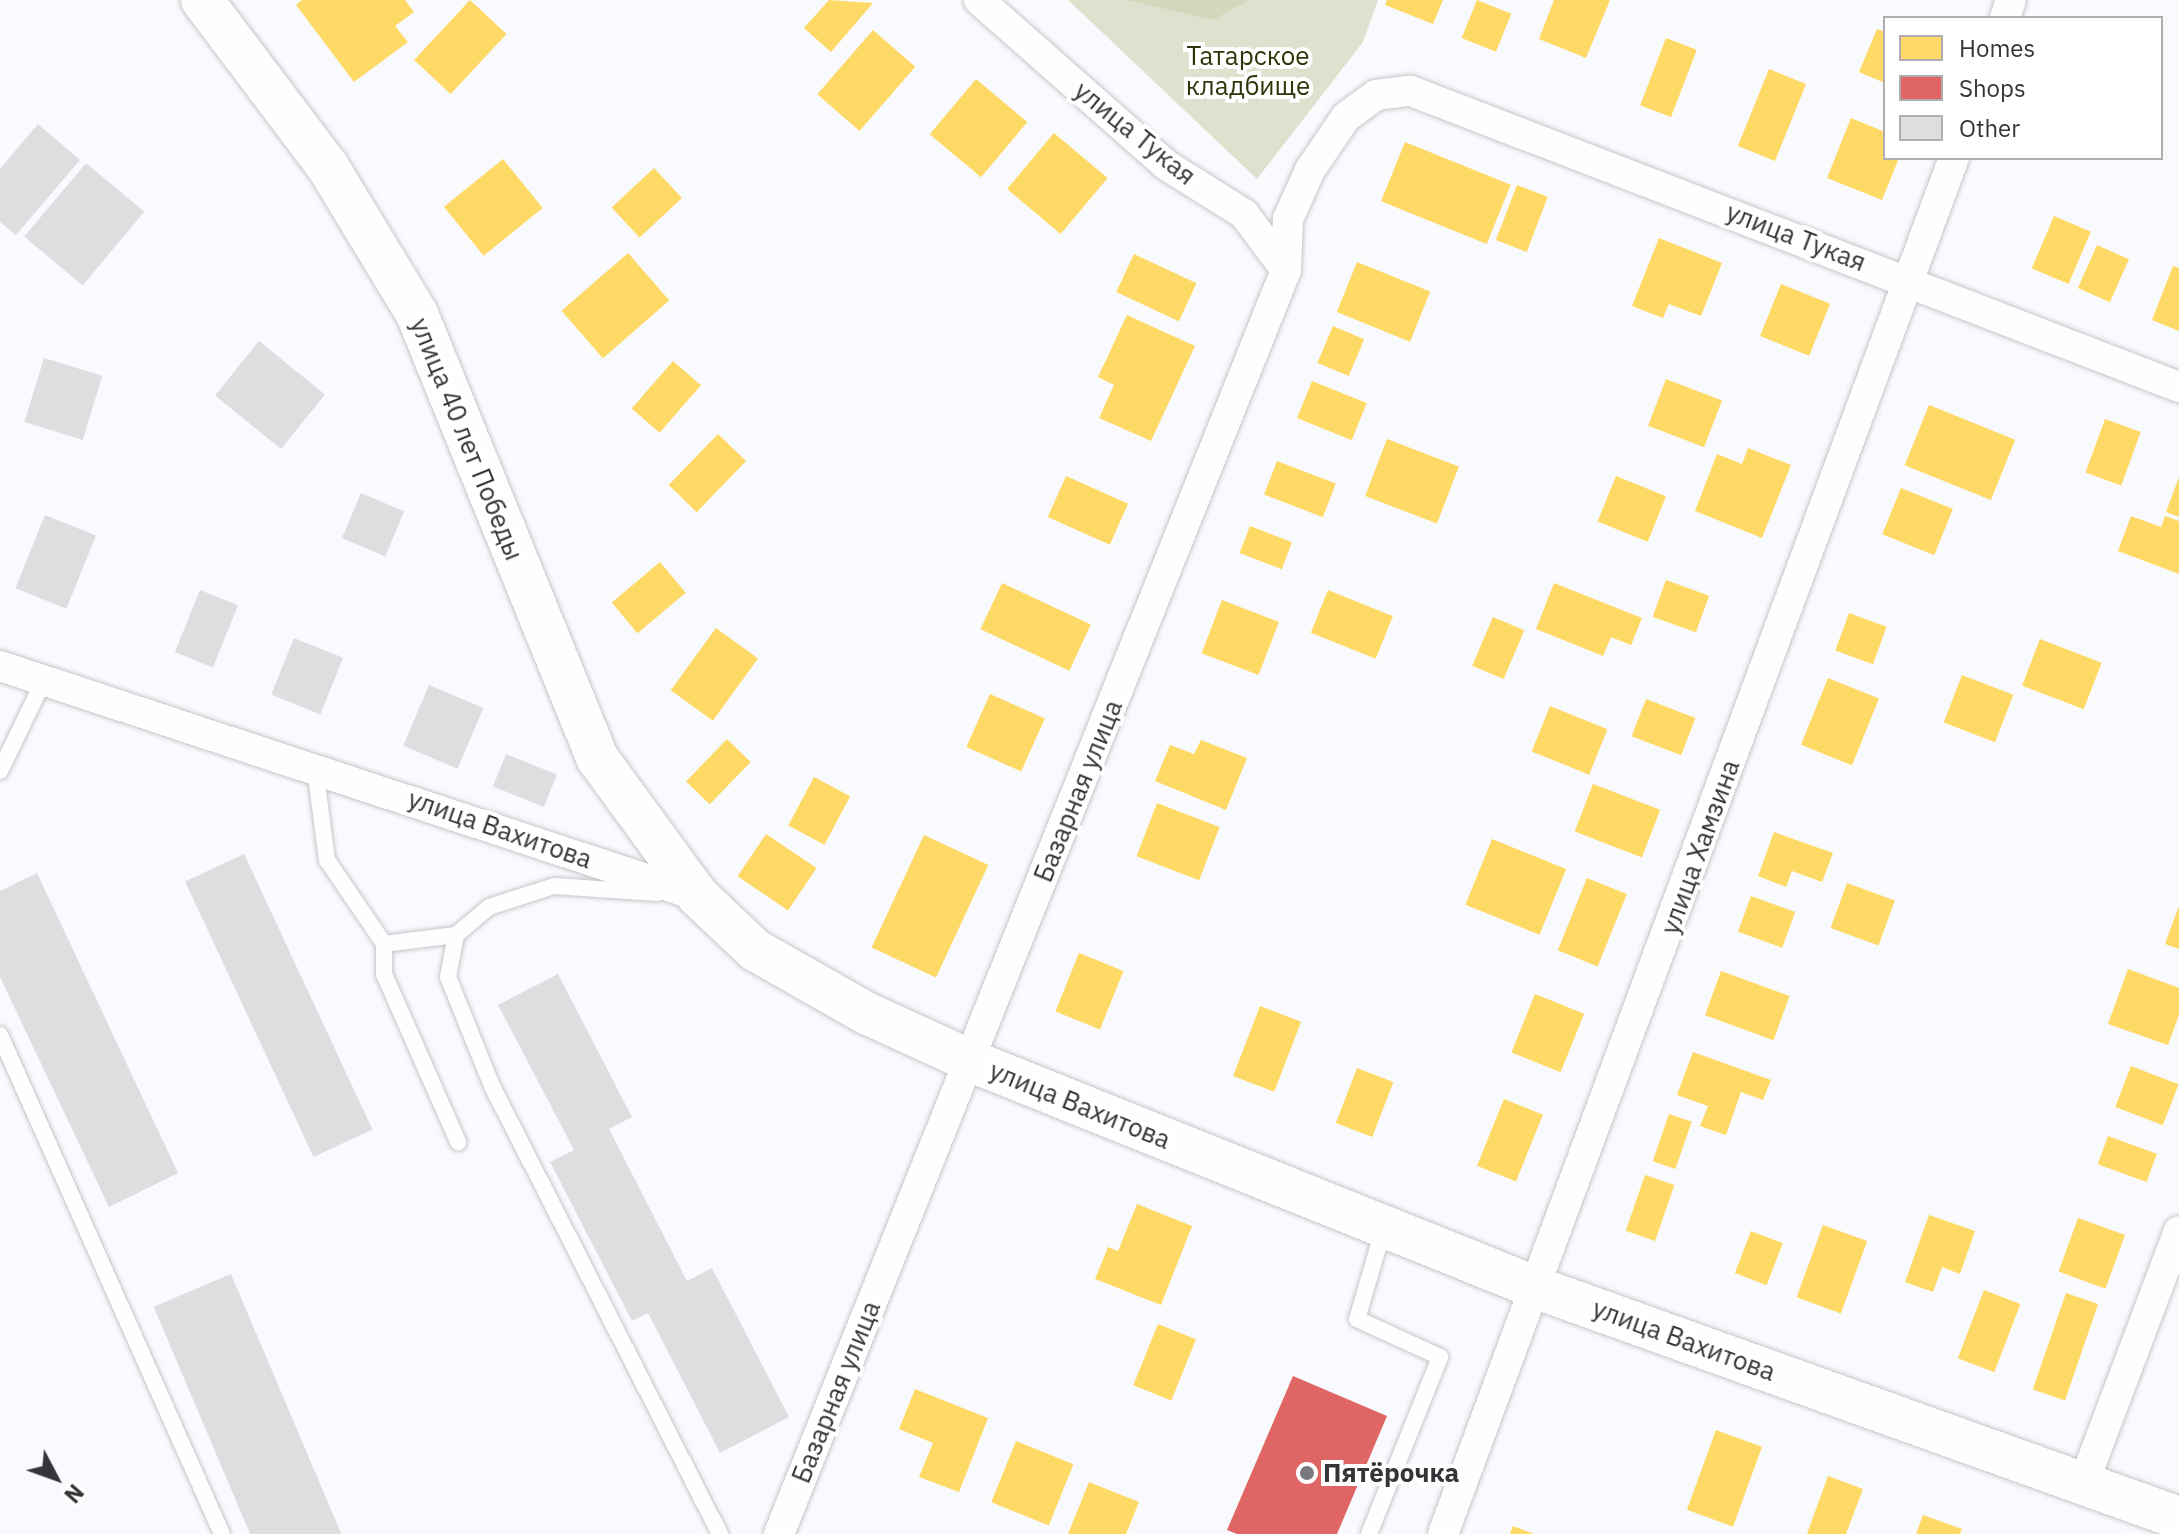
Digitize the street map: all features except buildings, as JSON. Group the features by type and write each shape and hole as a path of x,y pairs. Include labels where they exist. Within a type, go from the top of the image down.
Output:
{"street":[{"name":"улица 40 лет Победы","path":"202,0 328,167 417,314 598,759 698,896"},
{"name":"улица Тукая","path":"979,0 1166,165 1244,214 1286,270"},
{"name":"улица Тукая","path":"1411,91 1910,280 2179,387"},
{"name":"Базарная улица","path":"779,1534 1286,270 1288,219 1310,170 1346,117 1376,95 1411,91"},
{"name":"улица Хамзина","path":"1443,1534 1537,1288 1953,160"},
{"name":"улица Вахитова","path":"0,666 698,896 755,950 866,1013 971,1061 1537,1288 2179,1518"},
{"path":"2084,1482 2179,1231"}],"lane":[{"path":"0,771 44,680"},
{"path":"315,768 327,860 384,944 384,974 458,1142"},
{"path":"384,944 456,935 489,907 554,886 698,896"},
{"path":"456,935 448,977 492,1086 720,1534"},
{"path":"0,1035 214,1532"},
{"path":"1369,1534 1440,1357 1357,1319 1384,1227"}],"green space":[{"name":"Татарское кладбище","path":"1068,0 1378,0 1363,42 1257,179"},
{"path":"1127,0 1249,0 1213,20"}],"place":[{"name":"Пятёрочка","path":"1307,1473"}]}
